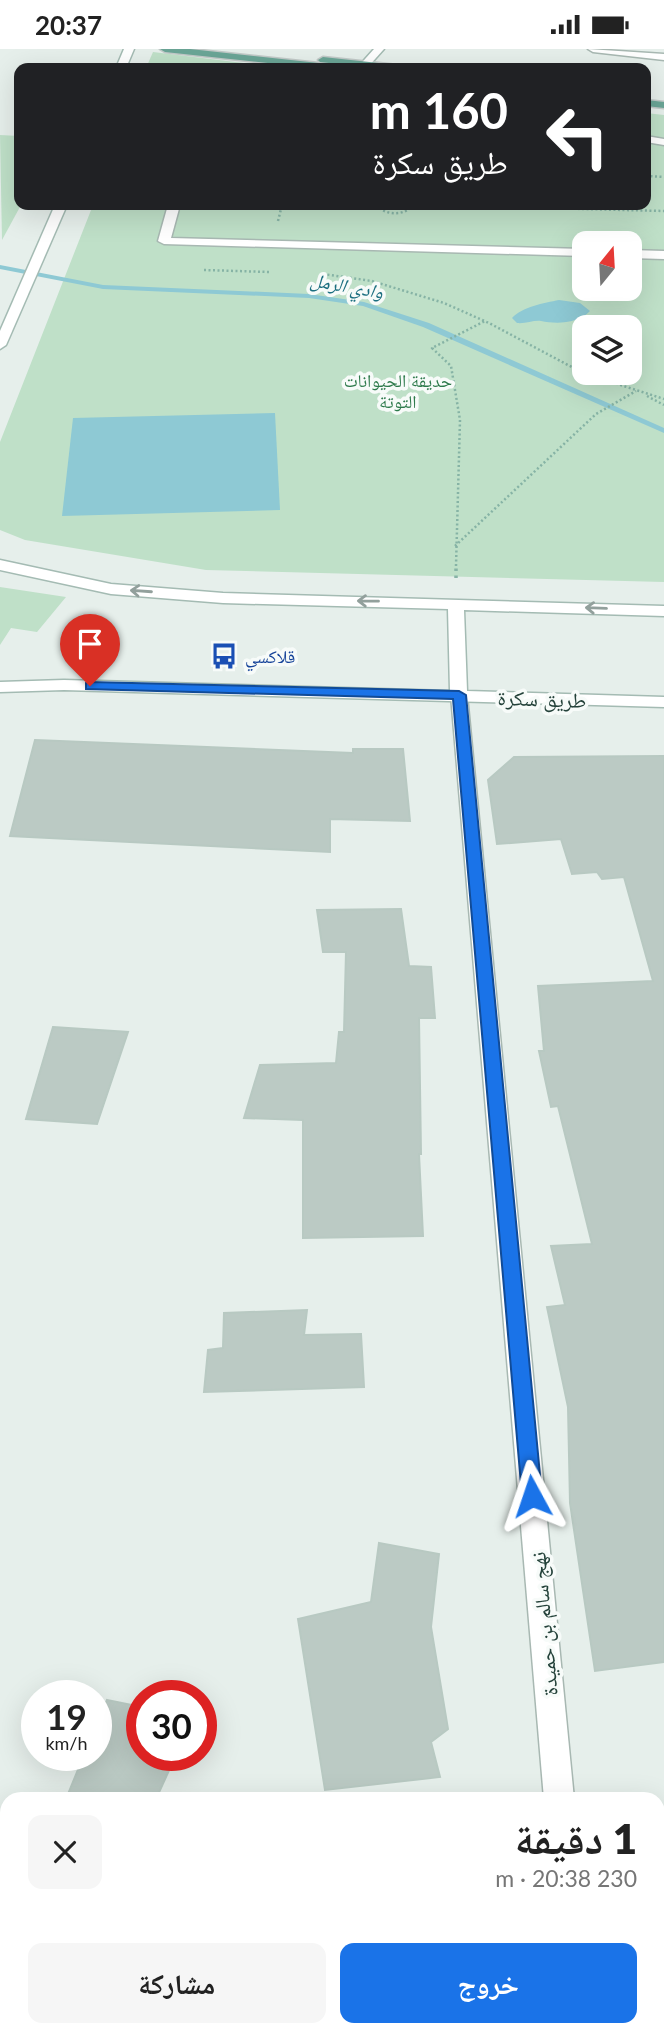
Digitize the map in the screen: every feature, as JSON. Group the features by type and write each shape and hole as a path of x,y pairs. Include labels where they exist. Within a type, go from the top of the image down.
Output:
{"main road":[{"path":"165,49 292,63"},
{"path":"228,49 334,63"}],"street":[{"path":"367,63 379,49"},
{"path":"593,49 664,57"},
{"path":"0,345 59,210"},
{"path":"173,210 164,241 572,253"},
{"path":"642,254 664,255"},
{"path":"0,567 111,589 223,598 664,611"},
{"name":"نهج سالم بن حميدة","path":"457,604 459,695 558,1792"},
{"name":"طريق سكرة","path":"0,687 64,685 664,702"}],"path":[{"path":"383,210 396,213 409,210"},
{"path":"634,210 664,211"},
{"path":"164,241 164,252 189,268 225,272 276,272"},
{"path":"312,273 374,281 428,298 485,321 574,368 664,399"},
{"path":"457,604 455,547 460,420 451,366 432,348 485,321"},
{"path":"455,547 596,414 636,391"},
{"path":"636,391 664,405"}],"green space":[{"path":"153,52 244,63 148,63"},
{"name":"حديقة الحيوانات التوتة","path":"651,114 664,115 664,582 206,570 25,540 0,530 0,442 91,210 651,210"},
{"path":"0,135 14,136 14,210 18,210 2,240"},
{"path":"0,587 66,597 37,632 11,628 0,645"}],"water":[{"path":"559,300 580,303 590,311 585,315 572,315 572,320 567,322 517,323 512,318 527,308"},
{"path":"275,413 280,510 62,516 73,418"}],"building":[{"path":"35,740 353,753 353,749 403,749 410,821 330,819 330,852 10,836"},
{"path":"664,756 664,1662 595,1671 570,1503 568,1407 547,1307 565,1305 551,1246 592,1244 558,1106 551,1107 539,1051 544,1051 538,986 653,981 624,877 602,879 597,872 572,874 561,839 497,844 488,780 514,757"},
{"path":"401,909 409,966 431,967 435,1018 419,1018 419,1154 423,1236 303,1238 303,1120 244,1118 260,1065 336,1063 339,1032 344,1032 346,952 323,952 317,910"},
{"path":"53,1027 128,1032 97,1124 26,1119"},
{"path":"307,1310 304,1335 361,1334 364,1387 204,1392 208,1350 223,1348 224,1313"},
{"path":"379,1543 439,1554 431,1627 448,1729 431,1742 440,1777 325,1790 298,1619 371,1602"},
{"path":"112,1701 126,1704 126,1771 169,1771 159,1792 69,1792 77,1771 112,1771"}],"waterway":[{"name":"وادي الرمل","path":"0,267 103,287 309,296 364,304 426,325 664,431"}],"place":[{"name":"قلاكسي","path":"224,656"}],"route":[{"path":"90,686 459,695 532,1496"}]}
